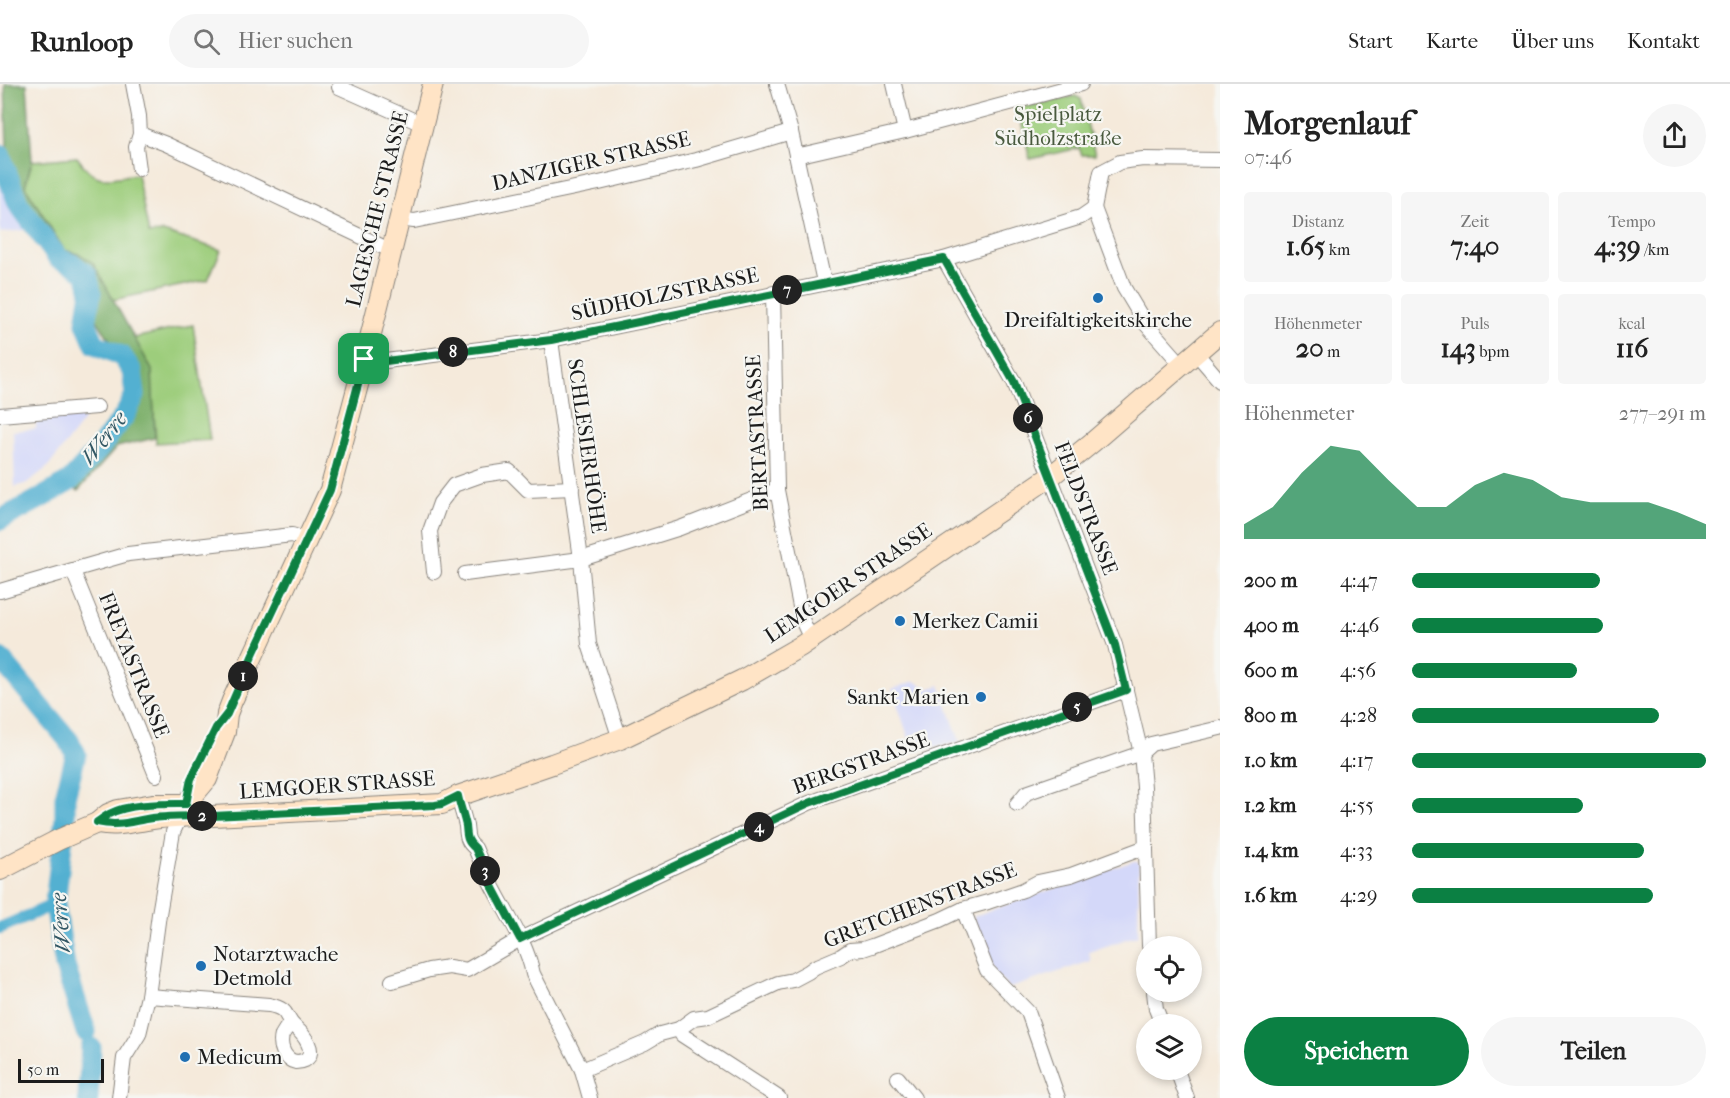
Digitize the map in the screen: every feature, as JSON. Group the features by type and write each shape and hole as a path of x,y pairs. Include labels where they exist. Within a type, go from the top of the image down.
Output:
{"main road":[{"name":"LAGESCHE STRASSE","path":"184,810 191,779 216,728 227,714 330,490 433,84"},
{"name":"LEMGOER STRASSE","path":"0,870 118,810 153,804 184,810 330,803 434,794 458,796 620,738 742,680 811,639 1051,476 1220,332"}],"street":[{"path":"133,84 139,116 140,134 136,147 139,169"},
{"path":"777,84 791,132 824,282"},
{"path":"894,84 905,130"},
{"path":"796,156 1081,84"},
{"path":"339,87 422,124"},
{"name":"DANZIGER STRASSE","path":"399,219 414,221 599,183 696,160 791,132"},
{"path":"140,134 166,144 381,246 392,249"},
{"path":"1220,160 1149,159 1120,162 1101,172 1094,208 1124,288 1145,323 1220,381"},
{"name":"SÜDHOLZSTRASSE","path":"364,359 378,362 551,340 944,259 1080,217 1094,208"},
{"name":"FELDSTRASSE","path":"944,259 1014,382 1115,645 1142,753 1149,936"},
{"name":"BERTASTRASSE","path":"773,293 777,490 802,622 811,639"},
{"name":"SCHLESIERHÖHE","path":"551,340 581,559 589,644 620,738"},
{"path":"0,416 97,407"},
{"path":"434,572 430,531 440,503 454,485 482,475 509,471 528,490 572,488"},
{"path":"465,574 581,559 680,528 777,490"},
{"path":"0,591 128,554 292,535 307,540"},
{"name":"FREYASTRASSE","path":"73,571 156,775"},
{"name":"BERGSTRASSE","path":"392,981 429,970 449,967 467,970 520,939 809,803 1126,690"},
{"path":"1017,804 1026,793 1142,753 1151,744 1220,728"},
{"path":"458,796 466,827 465,834 475,848 531,962 533,974 582,1070 590,1098"},
{"path":"119,1098 124,1058 140,1034 173,832 184,810"},
{"name":"GRETCHENSTRASSE","path":"582,1070 645,1043 660,1034 679,1029 694,1018 708,1016 778,984 793,980 815,966 850,950 872,946 963,909 1023,890 1038,882 1071,875 1146,847"},
{"path":"963,909 987,970 1028,1012 1058,1098"},
{"path":"148,996 269,1005 281,1008 287,1014 290,1024"},
{"path":"679,1029 682,1035 779,1098"},
{"path":"898,1078 914,1098"},
{"path":"1181,1080 1187,1098"}],"shaded area":[{"path":"0,180 26,230 0,233"},
{"path":"84,411 84,420 48,467 27,483 15,487 13,431 36,429 36,414"},
{"path":"915,681 928,689 940,685 960,742 913,751 892,689"},
{"path":"1134,861 1139,864 1138,935 1089,952 1091,961 1010,988 996,975 974,923 974,916"}],"green space":[{"path":"5,84 27,84 32,161 25,186 64,250 81,255 93,263 152,370 155,438 117,447 78,491 73,487 130,418 140,396 141,374 138,364 111,342 94,316 94,289 87,270 77,261 61,255 21,198 7,149"},
{"name":"Spielplatz Südholzstraße","path":"1075,96 1081,99 1095,155 1082,155 1079,148 1030,159 1018,108"},
{"path":"77,157 90,172 103,178 137,174 149,234 163,232 221,250 208,280 113,300 81,255 64,250 25,186 32,161"},
{"path":"193,325 210,440 156,443 151,370 134,338"}],"waterway":[{"name":"Werre","path":"0,154 18,203 58,258 74,265 87,275 91,292 86,323 95,344 122,356 132,371 135,395 125,415 70,481 0,520"},
{"name":"Werre","path":"0,658 69,741 76,754 65,797 65,818 55,904 65,966 86,1032"},
{"path":"0,928 55,904"},
{"name":"Werre","path":"88,1098 91,1048"}],"place":[{"name":"Dreifaltigkeitskirche","path":"1098,298"},
{"name":"Merkez Camii","path":"900,621"},
{"name":"Sankt Marien","path":"981,697"},
{"name":"Notarztwache Detmold","path":"201,966"},
{"name":"Medicum","path":"185,1057"}],"route":[{"path":"944,259 1014,382 1101,606 1115,645 1126,690 809,803 520,939 475,848 465,834 466,827 458,796 435,805 181,816 113,826 97,822 118,810 153,804 186,804 191,779 216,728 227,714 330,490 364,359 378,362 551,340 944,259"}]}
